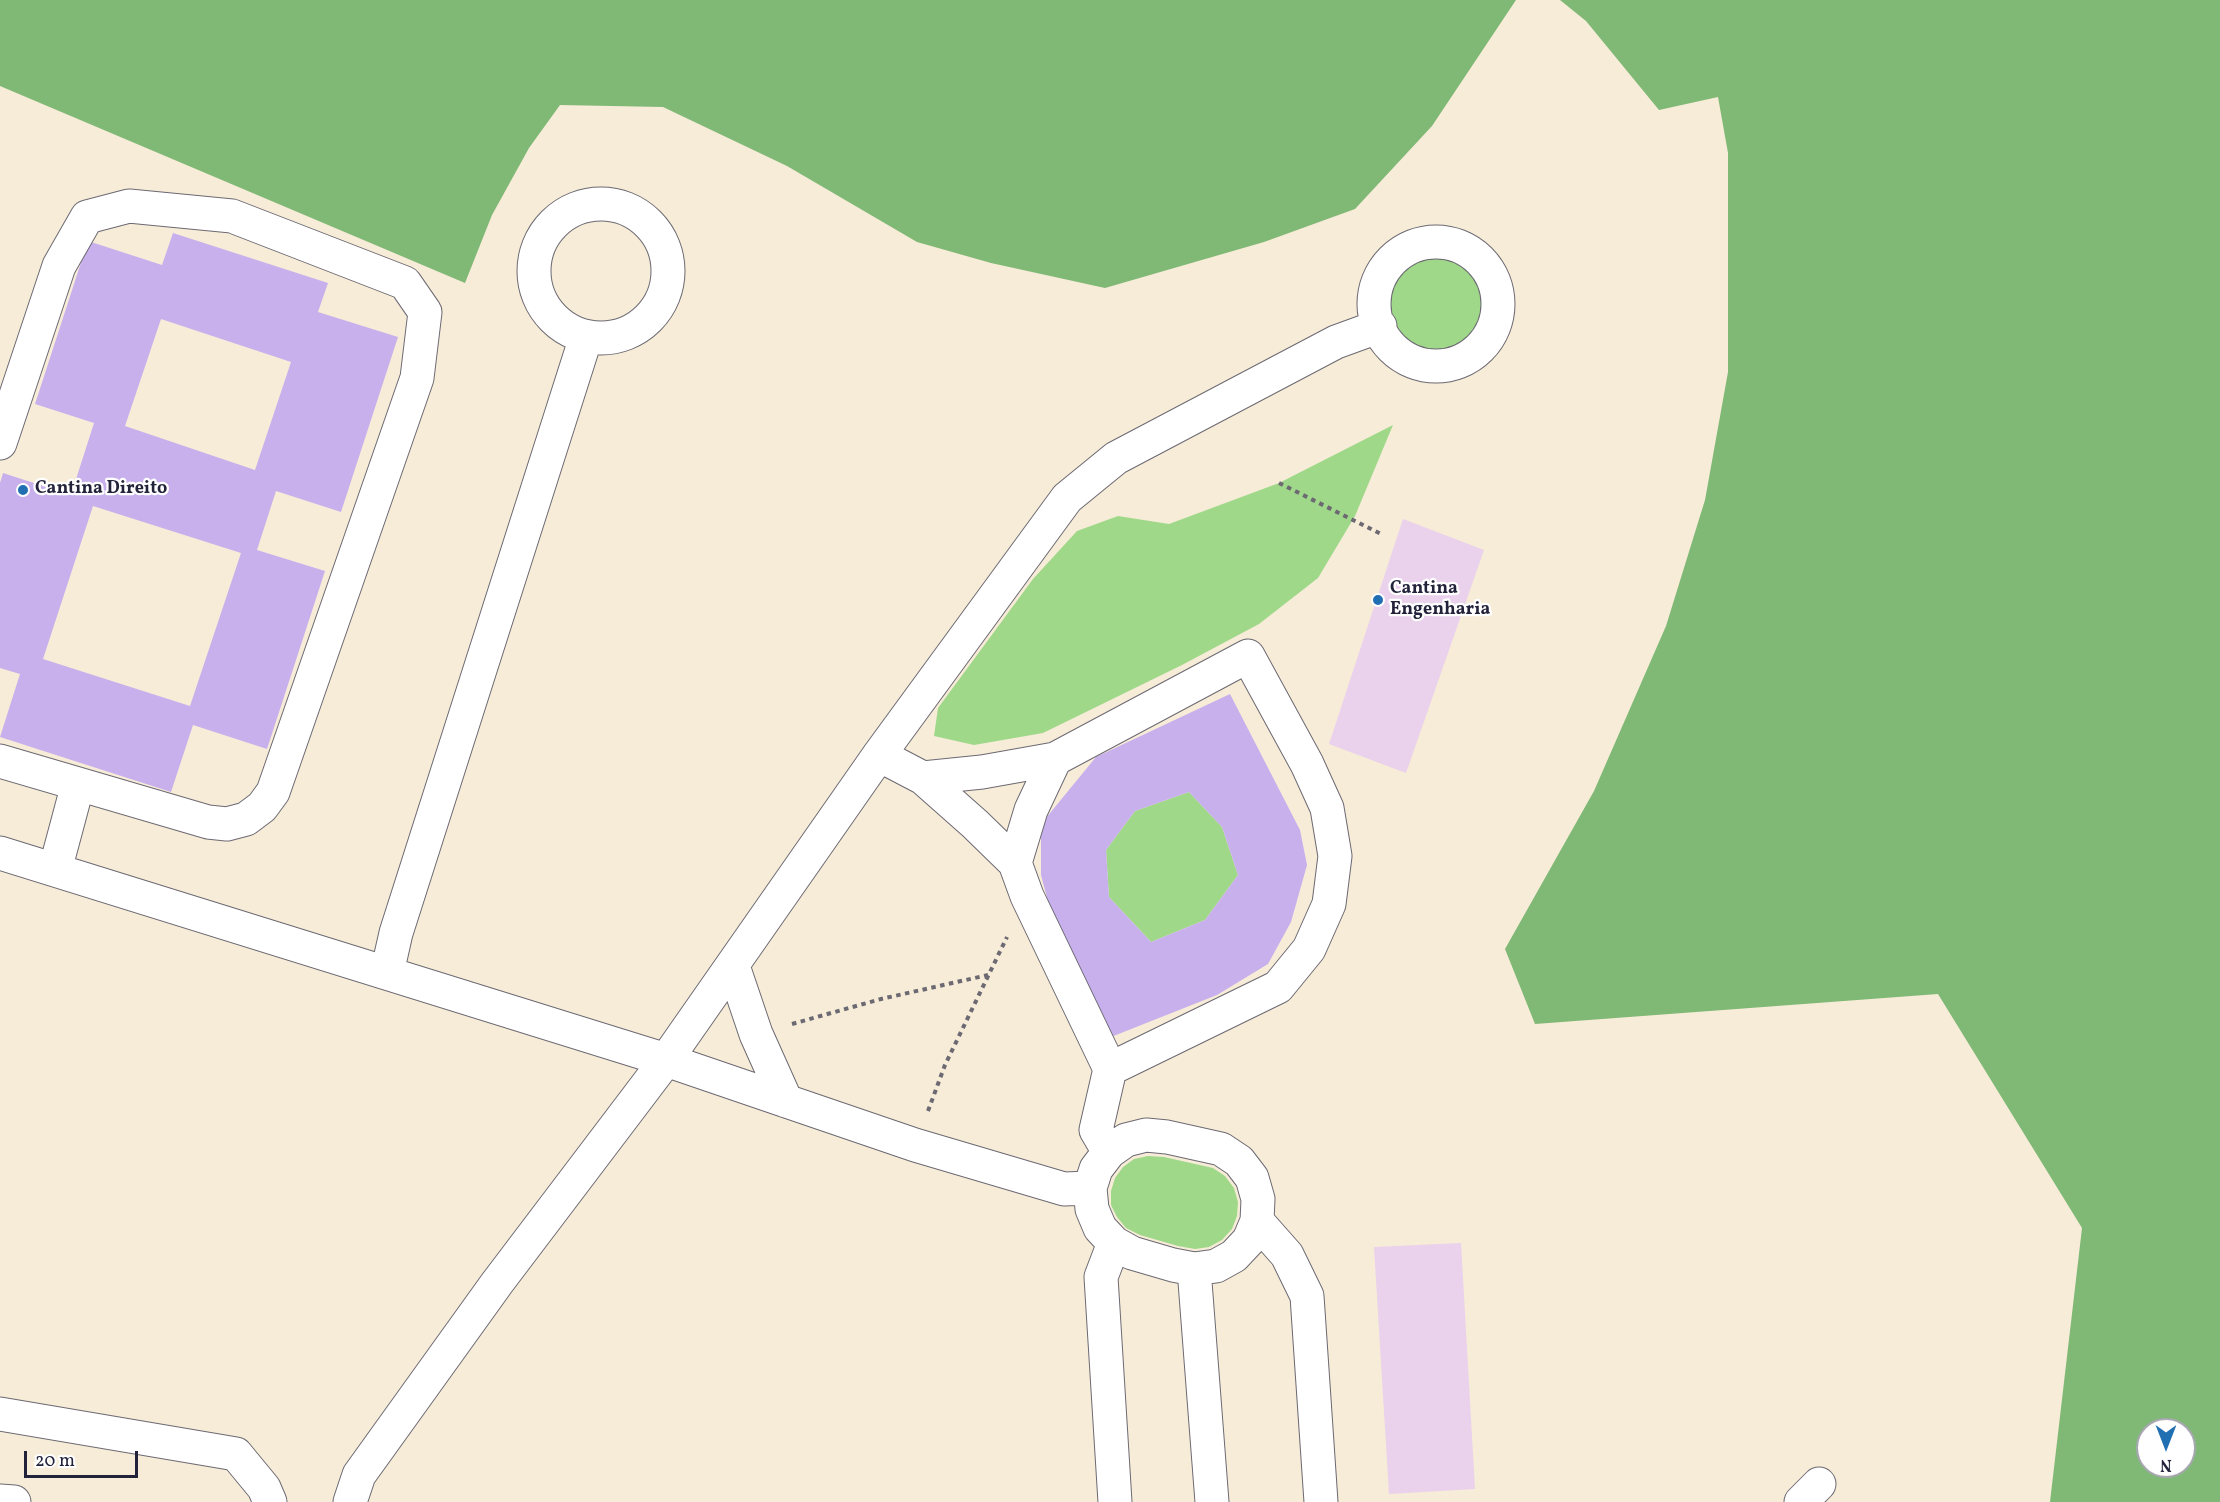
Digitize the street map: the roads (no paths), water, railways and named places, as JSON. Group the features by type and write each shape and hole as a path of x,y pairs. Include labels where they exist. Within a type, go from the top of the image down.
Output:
{"lane":[{"path":"601,203 625,208 645,220 661,240 668,263 666,288 656,310 639,326 610,338 586,337 559,324 543,307 534,285 536,251 546,230 557,219 578,208 601,203"},
{"path":"0,442 59,266 87,217 129,206 232,216 405,283 425,312 417,378 273,792 262,807 246,819 227,824 208,822 0,761"},
{"path":"350,1502 359,1475 497,1283 666,1060 879,755 1066,498 1116,458 1336,342 1380,326"},
{"path":"387,973 396,933 586,337"},
{"path":"923,778 982,772 1055,759 1248,656 1307,764 1327,808 1335,856 1329,904 1309,949 1278,987 1110,1068"},
{"path":"879,755 923,778 1015,863 1027,896 1110,1068 1096,1130 1109,1152"},
{"path":"1015,863 1031,810 1055,759"},
{"path":"55,870 78,784"},
{"path":"0,853 666,1060 915,1145 1064,1189 1090,1188"},
{"path":"733,966 756,1034 786,1101"},
{"path":"1146,1136 1167,1137 1221,1149 1239,1161 1252,1178 1258,1199 1257,1221 1249,1240 1234,1256 1216,1266 1194,1269 1132,1253 1114,1243 1100,1228 1092,1209 1090,1188 1096,1169 1109,1152 1126,1140 1146,1136"},
{"path":"1257,1221 1287,1255 1307,1296 1321,1502"},
{"path":"1114,1243 1101,1277 1115,1502"},
{"path":"1194,1269 1212,1502"},
{"path":"0,1414 236,1454 264,1488 270,1502"},
{"path":"0,1501 14,1502"}],"place":[{"name":"Cantina Direito","path":"23,490"},
{"name":"Cantina Engenharia","path":"1378,600"}]}
